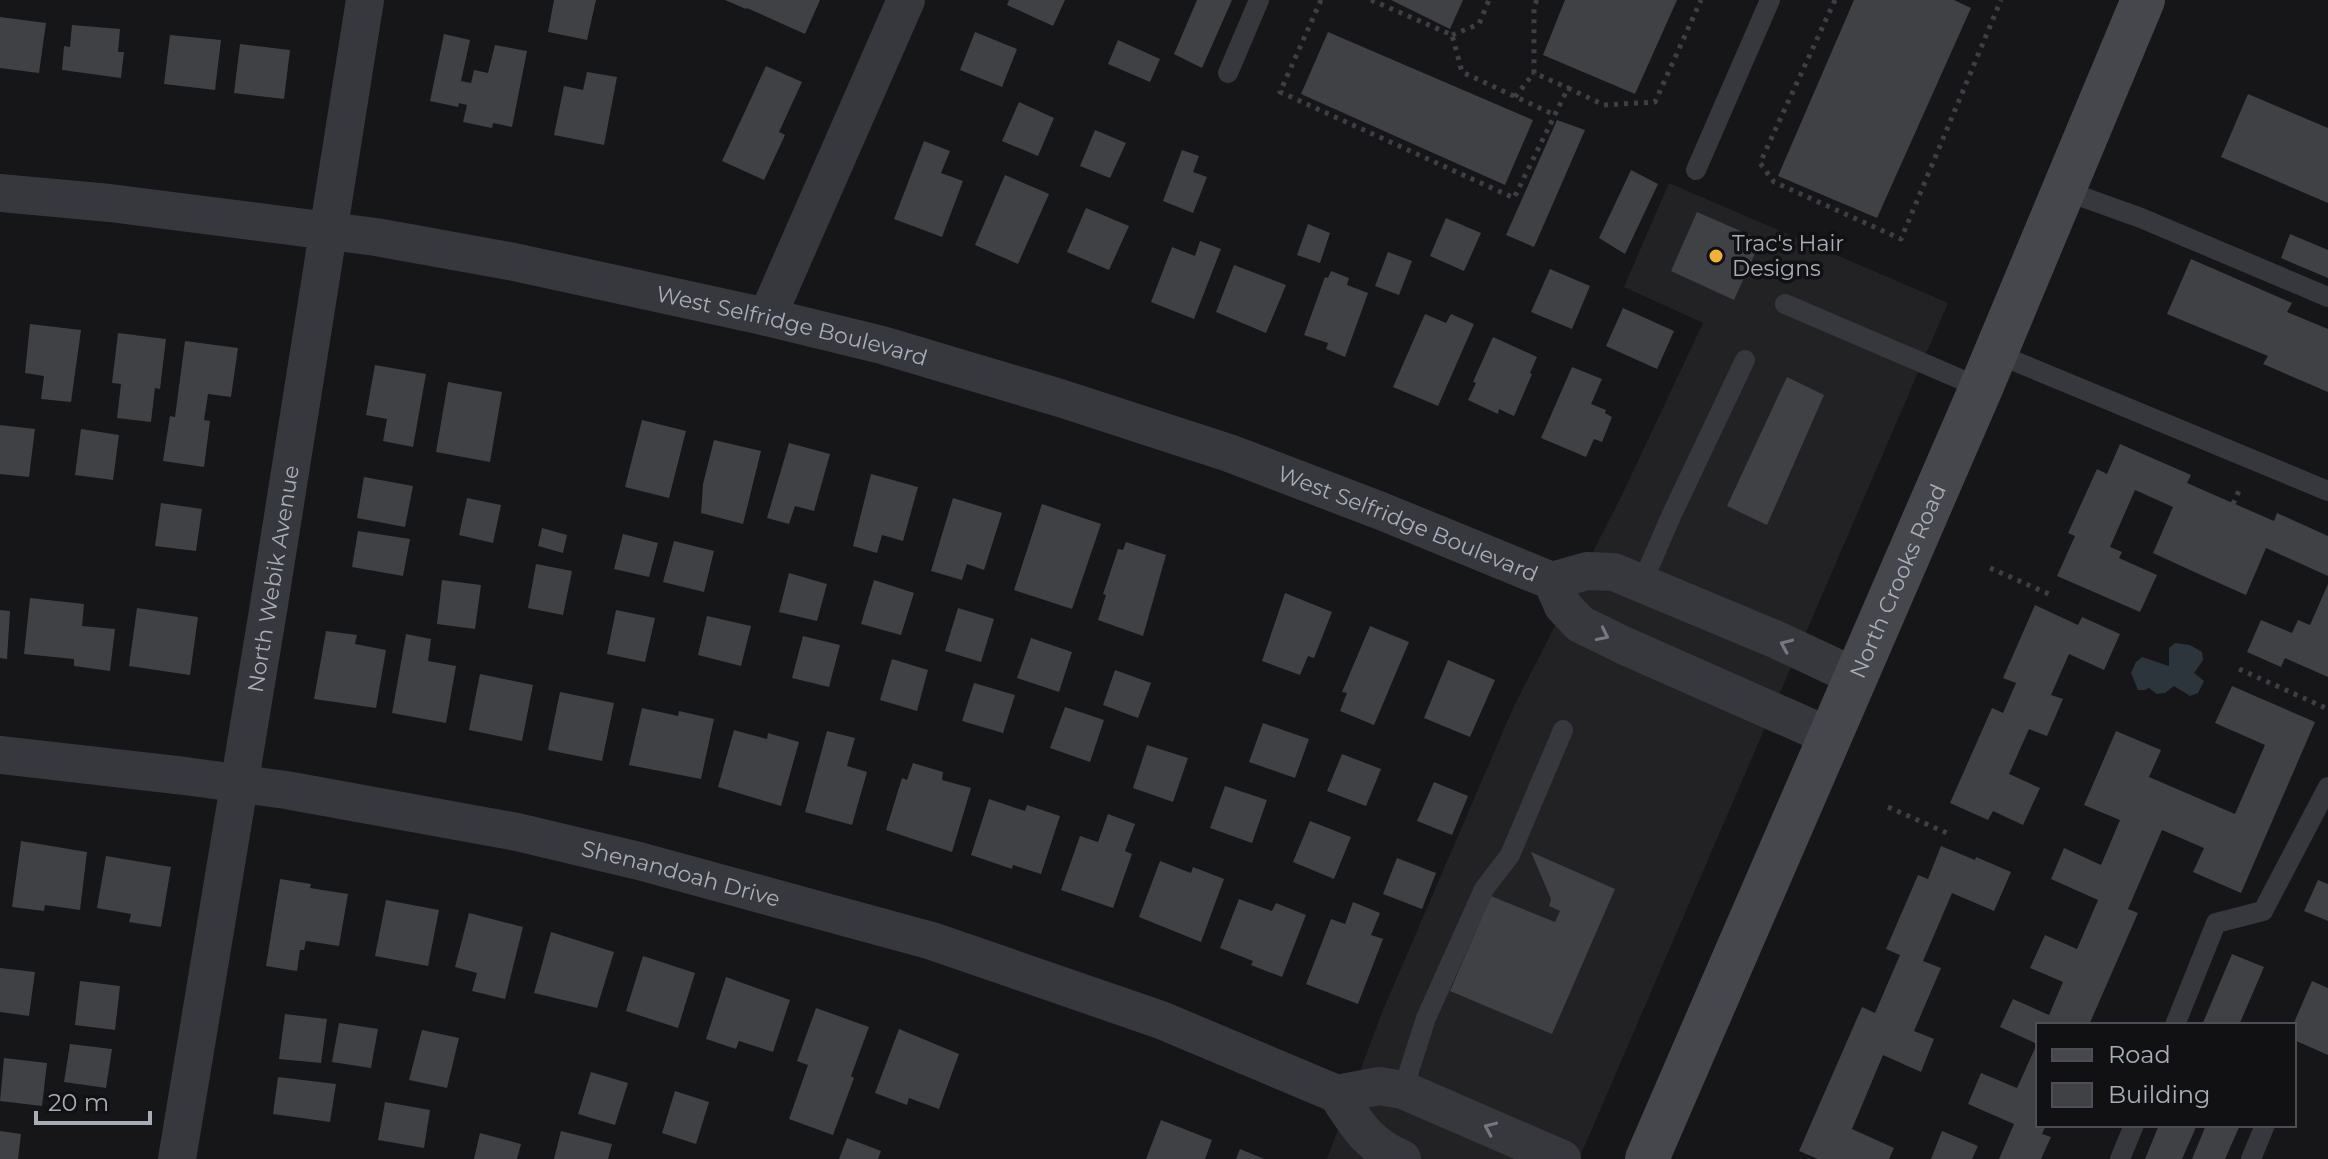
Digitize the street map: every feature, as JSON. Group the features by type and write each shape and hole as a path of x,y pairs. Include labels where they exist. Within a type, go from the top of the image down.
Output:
{"main road":[{"name":"North Crooks Road","path":"1647,1159 1831,737 2143,0"}],"street":[{"name":"North Webik Avenue","path":"177,1159 365,0"},
{"path":"767,317 906,0"},
{"name":"West Selfridge Boulevard","path":"0,193 110,203 328,231 514,262 882,345 1229,453 1552,581 1587,571 1614,572 1856,677"},
{"name":"West Selfridge Boulevard","path":"1552,581 1563,606 1580,624 1831,737"},
{"name":"Shenandoah Drive","path":"0,755 240,783 517,832 639,861 917,937 1161,1020 1337,1094"},
{"path":"1387,1156 1360,1130 1337,1094 1379,1086 1403,1090 1562,1159"}],"lane":[{"path":"1228,73 1259,0"},
{"path":"1696,170 1770,0"},
{"path":"2063,190 2141,218 2328,297"},
{"path":"1785,304 1988,370 2328,491"},
{"path":"1642,583 1745,360"},
{"path":"1403,1090 1433,1003 1484,889 1510,855 1563,730"},
{"path":"2176,1023 2216,923 2263,911 2328,787"},
{"path":"2120,1159 2133,1127"},
{"path":"2251,1159 2264,1127"}],"path":[{"path":"1321,0 1280,92 1514,198 1568,88"},
{"path":"1371,0 1452,35 1479,24 1489,0"},
{"path":"1515,97 1534,73 1534,6 1537,0"},
{"path":"1534,73 1604,105 1655,102 1701,0"},
{"path":"1835,0 1760,163 1774,182 1901,239 2001,0"},
{"path":"1452,35 1462,72 1555,115"},
{"path":"1990,568 2051,595"},
{"path":"2239,669 2328,709"},
{"path":"1888,807 1947,833"}],"shaded area":[{"path":"1669,183 1948,303 1579,1159 1327,1159 1383,1010 1514,706 1620,499 1703,323 1624,287"},
{"path":"2175,643 2190,645 2202,652 2203,660 2194,673 2204,681 2198,693 2190,696 2174,686 2165,693 2157,694 2149,688 2138,690 2131,673 2136,662 2142,657 2169,666 2169,648"}],"building":[{"path":"554,0 596,0 587,40 548,32"},
{"path":"725,0 820,0 805,34"},
{"path":"1009,0 1065,0 1053,26 1007,5"},
{"path":"1197,0 1232,0 1202,68 1174,54"},
{"path":"1391,0 1463,0 1450,29"},
{"path":"1565,0 1677,0 1635,94 1543,55"},
{"path":"1854,0 1954,0 1971,8 1877,218 1778,176"},
{"path":"0,17 46,23 39,73 0,68"},
{"path":"72,25 120,29 118,52 124,52 121,78 62,70 64,46 70,47"},
{"path":"975,32 1017,49 1002,87 960,70"},
{"path":"1328,32 1533,120 1505,185 1301,94"},
{"path":"444,34 470,40 461,81 471,83 474,70 488,73 495,45 527,51 512,127 493,123 492,128 463,122 467,105 459,103 458,107 430,101"},
{"path":"170,35 221,40 215,90 164,84"},
{"path":"1118,40 1160,59 1150,82 1108,64"},
{"path":"240,44 290,50 284,99 234,93"},
{"path":"766,66 802,82 779,132 785,135 764,180 722,161"},
{"path":"587,72 617,77 604,145 554,135 564,86 583,90"},
{"path":"2248,94 2328,128 2328,203 2221,157"},
{"path":"1019,102 1054,118 1038,156 1002,141"},
{"path":"1557,120 1585,130 1534,247 1506,235"},
{"path":"1095,130 1126,143 1110,178 1080,166"},
{"path":"924,141 950,151 941,173 963,181 942,237 894,219"},
{"path":"1182,150 1199,156 1193,172 1207,177 1193,213 1163,201"},
{"path":"1631,170 1658,184 1625,254 1599,238"},
{"path":"1005,175 1049,194 1018,264 975,245"},
{"path":"1086,208 1129,226 1109,270 1067,252"},
{"name":"Trac's Hair Designs","path":"1697,212 1761,240 1734,300 1671,271"},
{"path":"1446,218 1481,233 1464,271 1430,256"},
{"path":"1308,224 1330,233 1320,263 1297,255"},
{"path":"2290,234 2328,250 2328,278 2281,258"},
{"path":"1200,241 1221,249 1194,319 1151,302 1172,247 1195,256"},
{"path":"1388,252 1412,261 1399,295 1375,286"},
{"path":"2191,259 2292,303 2287,312 2328,329 2328,392 2263,364 2268,356 2167,314"},
{"path":"1234,265 1286,285 1266,333 1216,312"},
{"path":"1550,269 1590,286 1572,329 1531,312"},
{"path":"1331,271 1349,278 1347,285 1368,293 1345,357 1326,349 1328,343 1304,335 1325,277 1328,278"},
{"path":"1623,308 1674,331 1657,369 1606,346"},
{"path":"1425,314 1446,323 1451,314 1474,324 1438,406 1393,387"},
{"path":"30,324 81,330 71,402 41,399 44,376 25,373"},
{"path":"118,333 166,339 160,389 155,388 151,422 117,418 121,384 112,383"},
{"path":"1493,337 1537,357 1514,416 1499,409 1498,414 1468,400"},
{"path":"185,341 238,348 231,397 208,394 204,420 210,421 204,467 163,461 170,416 175,417"},
{"path":"375,365 426,374 413,447 383,441 387,419 366,415"},
{"path":"1572,367 1602,379 1591,404 1606,410 1605,413 1612,417 1602,442 1594,439 1586,457 1541,438"},
{"path":"1787,377 1824,395 1767,525 1727,506"},
{"path":"448,382 502,392 490,462 436,452"},
{"path":"642,420 686,431 669,498 625,487"},
{"path":"0,425 35,429 29,477 0,474"},
{"path":"81,429 119,435 113,480 75,475"},
{"path":"714,440 761,451 743,524 701,513 703,484"},
{"path":"789,443 830,454 814,511 795,506 789,524 767,518"},
{"path":"2120,444 2191,475 2187,483 2274,521 2277,513 2328,536 2328,576 2266,548 2246,595 2201,575 2153,553 2173,507 2135,490 2110,547 2122,552 2119,558 2157,575 2140,612 2057,576 2075,536 2068,533 2097,469 2107,474"},
{"path":"871,474 918,487 903,541 882,535 877,553 853,546"},
{"path":"364,477 413,486 405,527 357,518"},
{"path":"467,498 501,505 493,543 459,535"},
{"path":"953,498 1002,513 984,570 967,564 962,580 931,571"},
{"path":"161,503 202,509 196,551 155,546"},
{"path":"1042,504 1101,524 1072,609 1014,590"},
{"path":"542,528 567,535 563,553 538,546"},
{"path":"358,531 410,539 403,576 352,567"},
{"path":"623,534 658,543 649,577 614,569"},
{"path":"674,541 714,551 704,592 663,582"},
{"path":"1126,542 1166,555 1143,636 1098,620 1118,549 1123,550"},
{"path":"536,564 572,571 563,615 528,608"},
{"path":"789,573 827,584 817,621 779,612"},
{"path":"442,580 481,585 475,629 437,624"},
{"path":"874,580 914,593 901,635 861,624"},
{"path":"2328,584 2328,677 2285,658 2281,667 2247,652 2261,620 2292,633 2298,620 2310,625"},
{"path":"1285,593 1332,612 1314,658 1308,656 1300,675 1262,661"},
{"path":"30,598 84,604 82,626 115,629 110,671 74,666 74,659 24,654"},
{"path":"2035,605 2078,625 2082,617 2120,634 2104,670 2069,654 2051,695 2063,699 2047,736 2029,729 2009,774 2040,788 2023,825 1993,811 1988,820 1950,803 1992,708 2003,713 2016,683 2003,678"},
{"path":"137,608 198,617 190,675 129,666"},
{"path":"958,608 994,619 981,662 945,651"},
{"path":"0,610 10,611 7,659 0,658"},
{"path":"616,610 655,618 645,662 607,654"},
{"path":"707,616 751,626 741,666 698,655"},
{"path":"1370,626 1409,642 1374,725 1340,711 1347,693 1342,692"},
{"path":"326,631 357,635 355,644 386,650 376,708 314,699"},
{"path":"406,634 431,639 428,661 456,666 446,723 392,713"},
{"path":"803,636 840,645 829,687 792,678"},
{"path":"1031,638 1072,652 1059,692 1017,678"},
{"path":"892,659 928,670 917,711 880,700"},
{"path":"1448,660 1495,680 1470,737 1424,718"},
{"path":"1115,670 1151,683 1138,718 1103,705"},
{"path":"480,674 533,685 522,741 469,730"},
{"path":"974,683 1015,695 1003,733 962,721"},
{"path":"2232,686 2315,722 2241,893 2193,872 2204,848 2162,830 2128,909 2138,913 2090,1023 2036,1023 2036,1044 2000,1027 2013,999 2049,1015 2063,982 2030,968 2045,935 2077,949 2098,900 2051,879 2064,848 2101,865 2120,820 2084,805 2116,731 2161,750 2149,777 2235,814 2265,745 2215,723"},
{"path":"560,692 614,703 602,761 548,750"},
{"path":"1065,707 1104,720 1090,762 1050,748"},
{"path":"642,708 678,716 679,711 714,719 701,779 629,765"},
{"path":"1263,723 1309,739 1295,778 1249,762"},
{"path":"734,730 767,739 768,733 799,742 781,806 718,787"},
{"path":"827,731 855,738 847,766 867,772 852,825 805,812"},
{"path":"1147,745 1188,758 1173,802 1133,788"},
{"path":"1342,754 1381,769 1366,806 1327,791"},
{"path":"913,763 943,772 942,780 971,788 952,852 886,830 902,778 907,780"},
{"path":"1434,782 1468,796 1452,835 1417,821"},
{"path":"1225,786 1267,800 1252,843 1210,828"},
{"path":"989,799 1025,811 1027,805 1060,816 1041,874 1013,865 1012,869 971,855"},
{"path":"1108,814 1135,824 1125,851 1132,854 1113,908 1061,890 1080,836 1098,842"},
{"path":"1310,821 1351,837 1334,879 1293,862"},
{"path":"21,841 87,852 80,910 45,905 44,911 12,907"},
{"path":"1941,846 2011,872 1994,911 1952,893 1923,961 1941,968 1914,1031 1934,1039 1921,1072 1883,1055 1852,1129 1894,1148 1889,1159 1818,1159 1799,1151 1862,1007 1875,1013 1900,955 1886,949 1918,875 1928,879"},
{"path":"1531,852 1615,889 1552,1034 1450,991 1491,896 1555,922 1560,911 1549,906 1551,899"},
{"path":"106,856 171,867 161,927 129,922 131,914 97,908"},
{"path":"1397,858 1436,873 1422,909 1383,894"},
{"path":"1160,861 1191,873 1193,867 1224,879 1201,942 1139,917"},
{"path":"280,879 348,894 339,946 306,941 304,950 300,950 297,971 266,966"},
{"path":"2318,880 2328,884 2328,921 2304,911"},
{"path":"1239,899 1272,911 1276,903 1306,915 1282,977 1220,948"},
{"path":"386,900 439,910 428,966 375,956"},
{"path":"1353,902 1380,913 1371,935 1383,939 1358,1004 1306,984 1331,919 1345,924"},
{"path":"469,913 523,927 505,999 472,991 477,973 455,967"},
{"path":"551,932 614,952 597,1008 534,993"},
{"path":"2232,954 2264,967 2240,1023 2203,1023"},
{"path":"643,956 695,973 678,1028 626,1011"},
{"path":"0,968 35,972 29,1016 0,1012"},
{"path":"726,977 790,1000 773,1052 739,1041 736,1049 706,1039"},
{"path":"80,981 120,986 115,1030 75,1025"},
{"path":"2312,981 2328,988 2328,1055 2296,1041 2294,1023"},
{"path":"816,1008 869,1027 833,1135 789,1119 808,1065 797,1061"},
{"path":"285,1014 327,1019 321,1063 279,1059"},
{"path":"339,1023 378,1029 371,1068 332,1062"},
{"path":"899,1029 959,1054 939,1109 909,1098 907,1105 875,1093"},
{"path":"422,1030 459,1038 447,1088 409,1080"},
{"path":"70,1044 112,1049 106,1088 64,1082"},
{"path":"2036,1046 2036,1127 2045,1127 2042,1134 2051,1137 2041,1159 1999,1159 2014,1124 1968,1104 1981,1073 2017,1088"},
{"path":"4,1058 47,1063 42,1106 0,1101"},
{"path":"591,1072 628,1083 615,1125 578,1114"},
{"path":"278,1077 336,1084 330,1122 273,1114"},
{"path":"675,1091 709,1102 696,1144 662,1133"},
{"path":"385,1102 430,1110 424,1148 378,1140"},
{"path":"1161,1120 1212,1140 1205,1159 1146,1159"},
{"path":"2158,1127 2196,1127 2182,1159 2145,1159"},
{"path":"2205,1127 2239,1127 2225,1159 2192,1159"},
{"path":"0,1131 21,1134 18,1159 0,1159"},
{"path":"561,1131 612,1144 608,1159 554,1159"},
{"path":"1942,1131 1978,1146 1972,1159 1931,1159"},
{"path":"480,1133 521,1144 517,1159 474,1159"},
{"path":"847,1138 881,1151 878,1159 839,1159"},
{"path":"1240,1149 1264,1159 1236,1159"}],"place":[{"name":"Trac's Hair Designs","path":"1716,256"}]}
